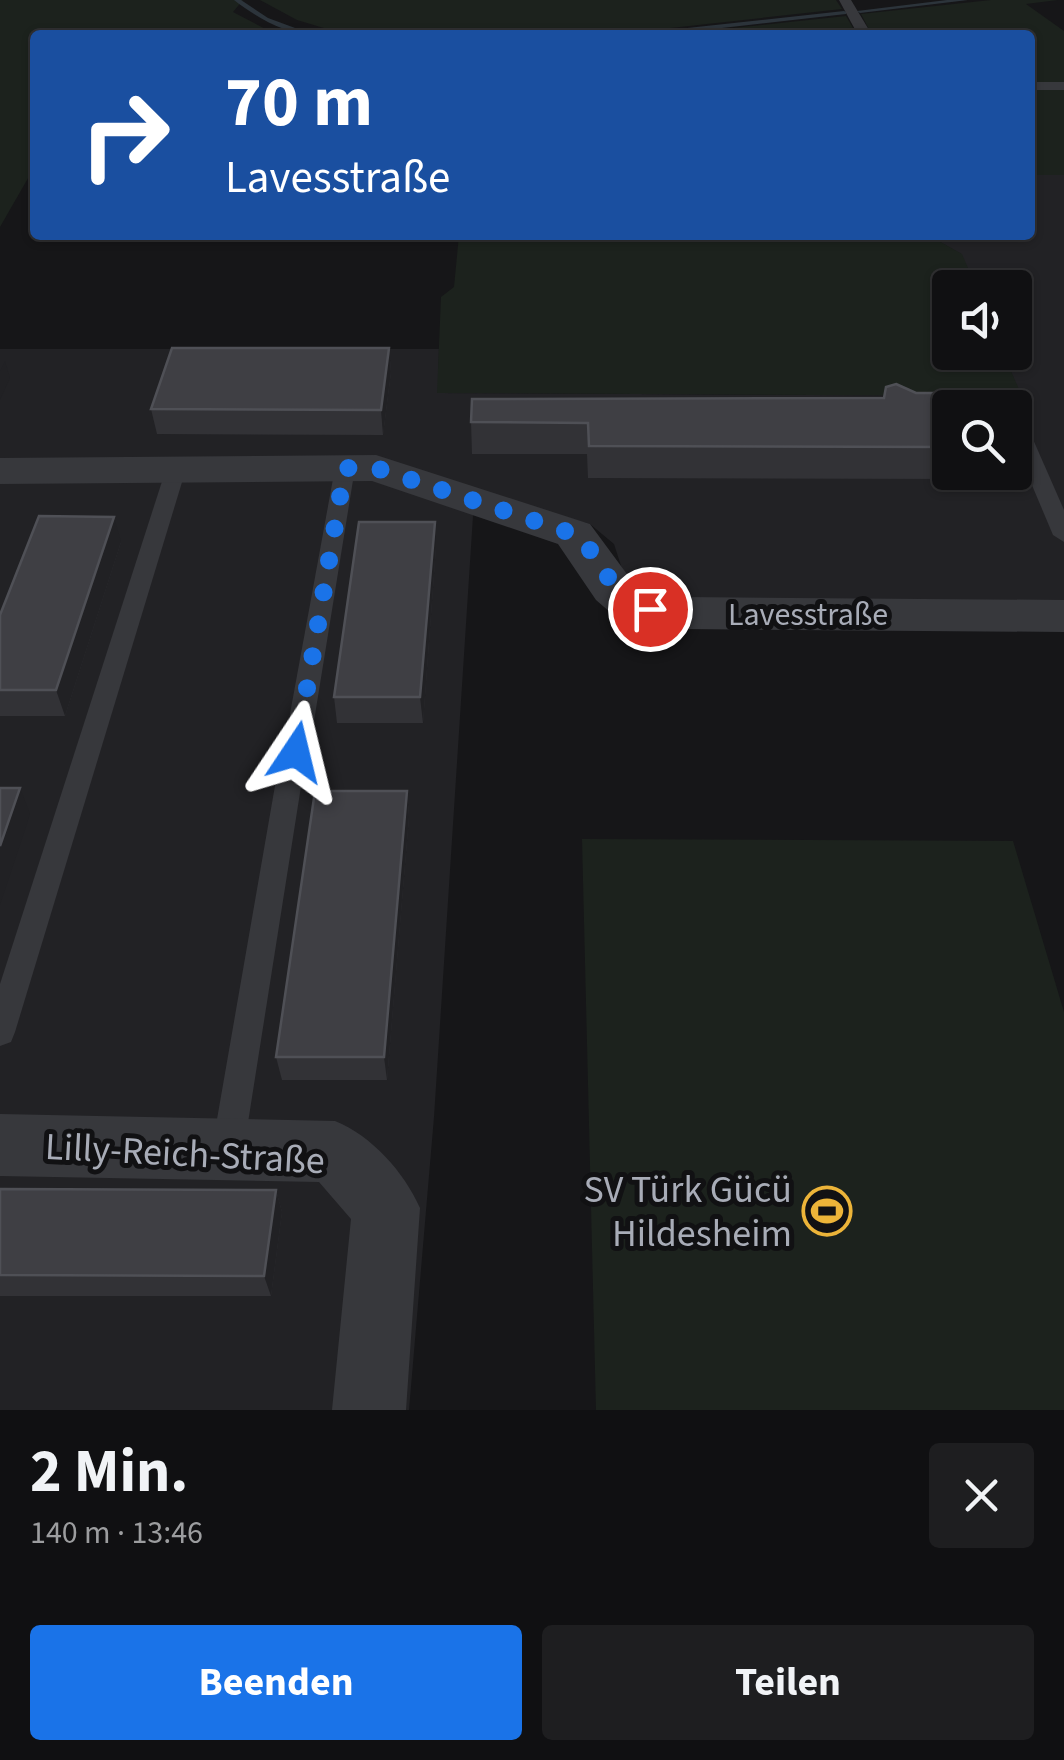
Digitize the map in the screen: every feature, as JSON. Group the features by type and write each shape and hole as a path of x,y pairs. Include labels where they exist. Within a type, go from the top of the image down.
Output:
{"street":[{"name":"Lavesstraße","path":"0,472 376,468 574,534 586,544 624,601 650,609 1064,616"},
{"name":"Lilly-Reich-Straße","path":"0,1145 334,1152 386,1208 369,1410"}],"lane":[{"path":"845,0 862,30"},
{"path":"1035,86 1064,86"},
{"path":"1032,461 1064,535"},
{"path":"228,1148 345,468"},
{"path":"0,1032 176,469"}],"shaded area":[{"path":"0,0 243,0 233,12 267,30 30,30 30,175 0,227"},
{"path":"260,0 836,0 842,9 652,30 330,30 297,20"},
{"path":"991,0 1058,0 1026,4 1064,31 1064,83 1035,83 1035,30 869,30 861,14"},
{"path":"846,16 854,30 715,30"},
{"path":"1064,89 1064,175 1035,175 1035,90"},
{"path":"1035,175 1064,175 1064,603 690,600 626,581 614,544 590,524 483,493 473,516 434,1117 409,1410 0,1410 0,349 439,349 438,393 932,396 932,490 1032,490 1032,390 1018,390 1010,370 1032,370 1032,270 968,270 961,254 937,240 1035,240"},
{"path":"459,240 937,240 962,254 969,270 932,270 932,370 1011,370 1019,390 932,390 932,396 437,393 441,297 454,287"},
{"name":"SV Türk Gücü Hildesheim","path":"582,839 1013,841 1064,1012 1064,1410 596,1410"}],"building":[{"path":"172,348 389,348 381,410 151,409"},
{"path":"896,384 916,393 932,393 932,447 589,446 588,423 471,422 472,399 884,398 886,387"},
{"path":"39,516 114,517 56,690 0,690 0,615"},
{"path":"359,522 435,522 420,697 334,697"},
{"path":"0,788 20,788 0,846"},
{"path":"315,791 407,791 384,1057 276,1057"},
{"path":"0,1189 276,1190 264,1276 0,1275"}],"waterway":[{"path":"237,0 266,19 297,30"},
{"path":"860,11 965,0"},
{"path":"687,30 844,13"}],"place":[{"name":"SV Türk Gücü Hildesheim","path":"827,1211"}],"route":[{"path":"296,752 345,468 376,468 574,534 595,555 610,586 624,601 650,609"}]}
